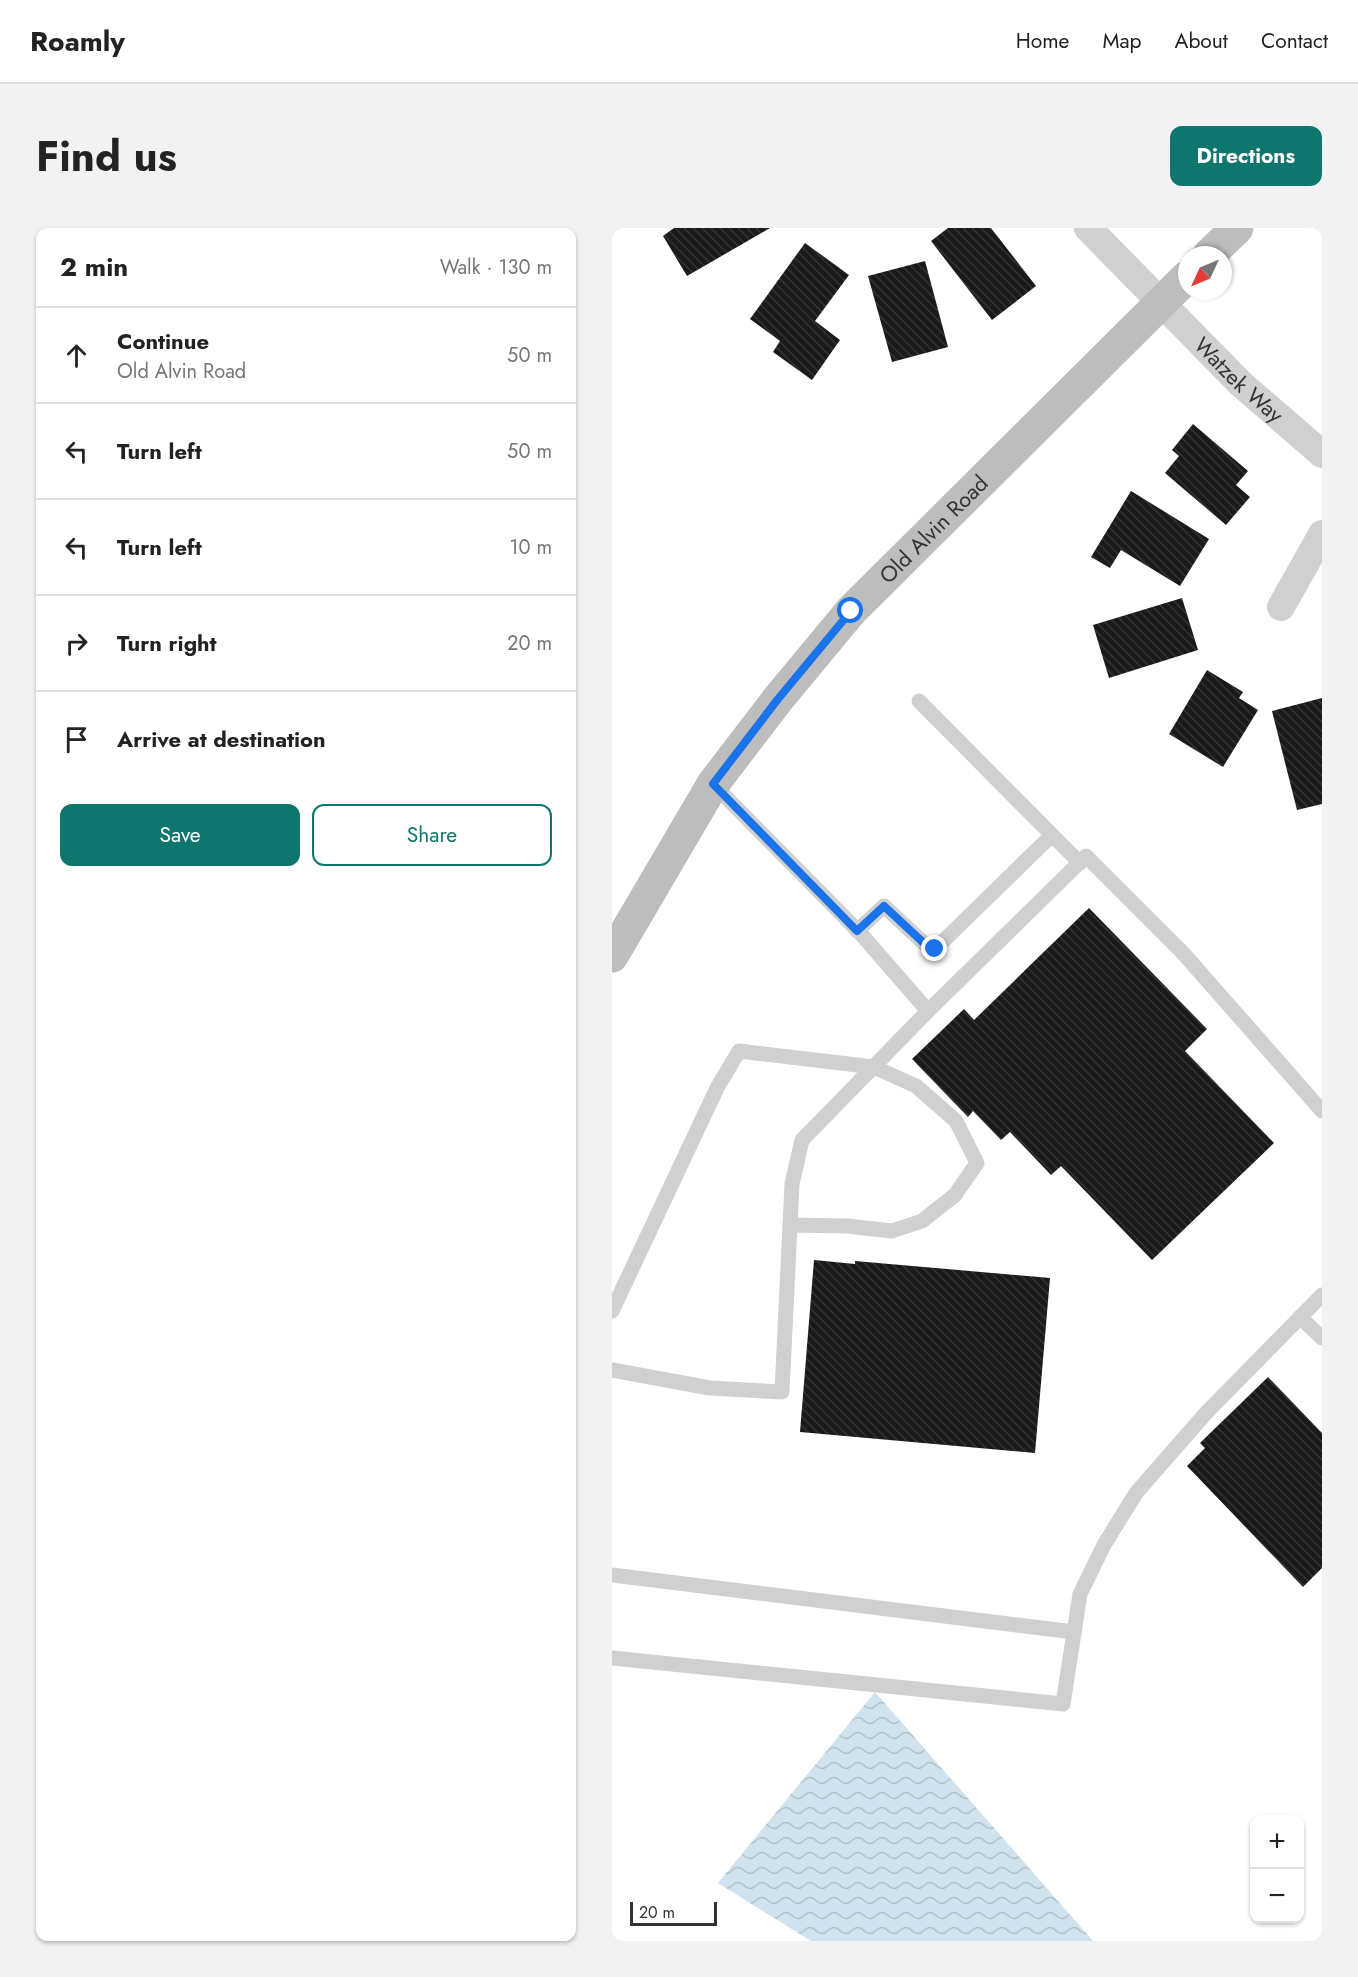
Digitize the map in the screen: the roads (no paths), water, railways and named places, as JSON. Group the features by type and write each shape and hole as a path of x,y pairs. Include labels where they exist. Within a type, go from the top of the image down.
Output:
{"street":[{"name":"Watzek Way","path":"1088,228 1240,383 1322,454"},
{"path":"1218,246 1236,228"},
{"name":"Old Alvin Road","path":"612,956 713,784 778,699 851,611 1178,286"},
{"path":"1281,607 1322,534"}],"lane":[{"path":"919,701 1080,863"},
{"path":"713,784 857,931 928,1011"},
{"path":"857,931 884,906 928,947 935,949 1052,835"},
{"path":"612,1370 710,1388 782,1392 792,1184 802,1140 928,1011 1086,856 1182,953 1322,1110"},
{"path":"612,1311 717,1088 739,1051 874,1067 916,1086 956,1121 977,1163 955,1195 922,1221 892,1231 847,1226 790,1225"},
{"path":"612,1658 1063,1704 1080,1594 1104,1545 1136,1493 1206,1413 1322,1295"},
{"path":"1300,1317 1322,1338"},
{"path":"612,1575 1074,1632"}],"water":[{"path":"875,1692 1093,1941 811,1941 718,1883"}]}
